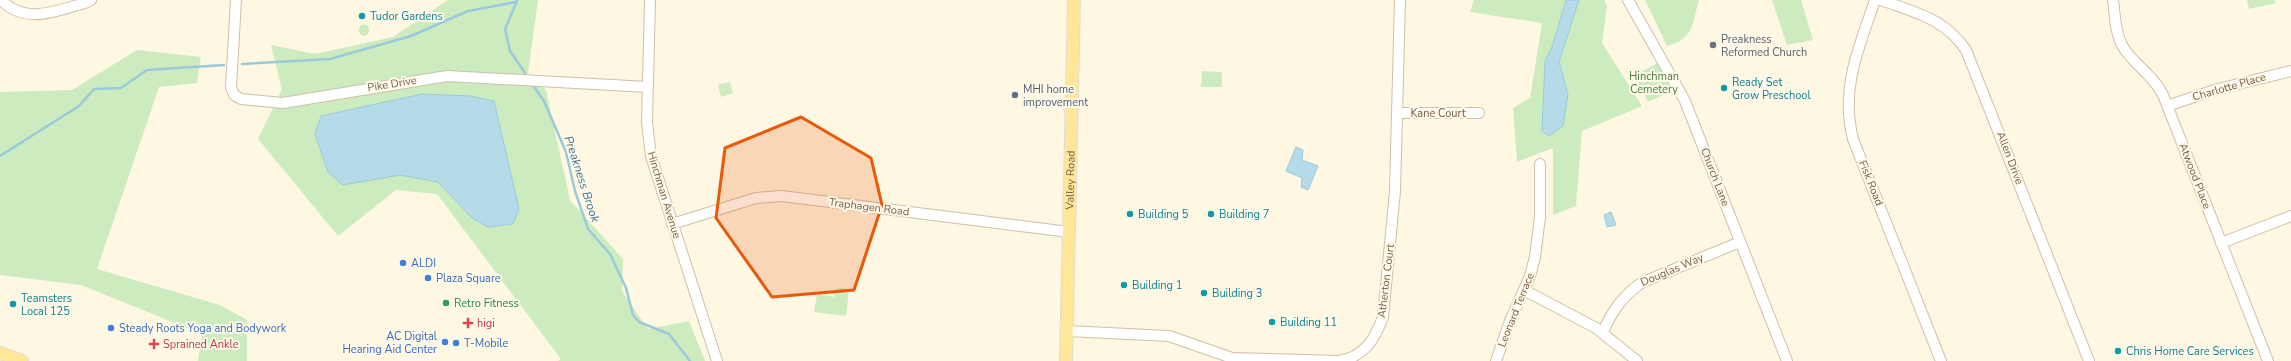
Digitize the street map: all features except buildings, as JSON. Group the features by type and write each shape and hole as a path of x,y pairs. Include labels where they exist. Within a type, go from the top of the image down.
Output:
{"main road":[{"name":"Valley Road","path":"1066,361 1074,0"},
{"path":"0,352 22,361"}],"street":[{"path":"0,0 9,9 32,16 86,3 91,0"},
{"name":"Pike Drive","path":"236,0 231,87 234,95 246,100 283,103 447,76 648,87"},
{"name":"Hinchman Avenue","path":"650,0 647,122 651,156 717,361"},
{"name":"Atherton Court","path":"1067,331 1168,336 1218,354 1246,359 1339,361 1361,353 1373,339 1383,317 1395,191 1400,0"},
{"name":"Church Lane","path":"1628,0 1685,101 1787,361"},
{"name":"Fisk Road","path":"1875,0 1849,81 1849,125 1853,139 1941,361"},
{"name":"Allen Drive","path":"1881,0 1939,22 1958,39 1966,50 2089,361"},
{"name":"Atwood Place","path":"2113,0 2118,34 2122,45 2152,76 2168,106 2268,361"},
{"name":"Charlotte Place","path":"2168,106 2218,89 2291,71"},
{"name":"Kane Court","path":"1397,113 1479,113"},
{"name":"Leonard Terrace","path":"1496,361 1510,322 1530,276 1538,237 1540,164"},
{"name":"Traphagen Road","path":"672,224 756,198 782,196 1069,232"},
{"path":"2221,243 2291,216"},
{"name":"Douglas Way","path":"1603,332 1615,308 1632,289 1643,282 1740,242"},
{"path":"1524,290 1575,315 1603,332 1637,361"}],"highlighted area":[{"path":"801,117 871,158 882,205 854,290 772,297 716,218 725,148"}],"green space":[{"path":"448,0 538,0 528,73 546,90 570,200 623,259 622,291 648,329 689,321 705,361 558,361 561,359 437,194 396,190 338,236 258,139 282,89 271,45 315,54 393,37"},
{"path":"1474,0 1604,0 1607,6 1602,43 1642,106 1582,131 1576,206 1553,215 1553,148 1517,162 1513,108 1530,98 1542,23 1470,12"},
{"path":"1645,0 1699,0 1693,23 1687,35 1676,43 1667,46"},
{"path":"1772,0 1801,0 1813,40 1787,45"},
{"path":"2247,0 2275,0 2276,3 2249,9"},
{"path":"364,24 368,26 370,30 368,34 364,36 360,34 358,30 360,26"},
{"path":"137,50 201,57 197,83 159,87 97,269 220,305 247,320 247,361 198,361 202,334 81,285 0,275 0,92 72,90"},
{"name":"Hinchman Cemetery","path":"1660,62 1674,90 1648,102 1635,75"},
{"path":"1202,71 1222,72 1222,87 1201,87"},
{"path":"730,82 733,93 721,97 718,85"},
{"path":"837,288 849,289 846,316 814,312 817,294 834,297"}],"water":[{"path":"1566,0 1579,0 1559,62 1568,94 1563,126 1549,136 1542,131 1545,61 1552,47"},
{"path":"422,94 470,96 494,101 519,209 513,224 488,227 472,218 438,182 400,175 343,185 328,172 315,134 321,116"},
{"path":"1296,147 1303,150 1302,160 1318,166 1308,190 1301,187 1302,178 1286,171"},
{"path":"1611,212 1616,225 1607,227 1604,215"}],"waterway":[{"path":"517,1 505,29 510,51 525,73"},
{"path":"242,64 330,59 411,36 468,11 516,2"},
{"path":"0,156 79,106 94,89 121,88 147,70 224,65"},
{"name":"Preakness Brook","path":"534,87 544,101 566,152 575,191 588,229 610,254 626,288 633,315 639,322 669,334 690,361"}],"place":[{"name":"Tudor Gardens","path":"362,16"},
{"name":"Preakness Reformed Church","path":"1713,45"},
{"name":"Ready Set Grow Preschool","path":"1724,88"},
{"name":"MHI home improvement","path":"1015,95"},
{"name":"Building 5","path":"1130,214"},
{"name":"Building 7","path":"1211,214"},
{"name":"ALDI","path":"403,263"},
{"name":"Plaza Square","path":"428,278"},
{"name":"Building 1","path":"1124,285"},
{"name":"Building 3","path":"1204,293"},
{"name":"Retro Fitness","path":"446,303"},
{"name":"Teamsters Local 125","path":"13,304"},
{"name":"Building 11","path":"1272,322"},
{"name":"higi","path":"468,323"},
{"name":"Steady Roots Yoga and Bodywork","path":"111,328"},
{"name":"AC Digital Hearing Aid Center","path":"445,342"},
{"name":"T-Mobile","path":"456,343"},
{"name":"Sprained Ankle","path":"154,344"},
{"name":"Chris Home Care Services","path":"2118,351"}]}
